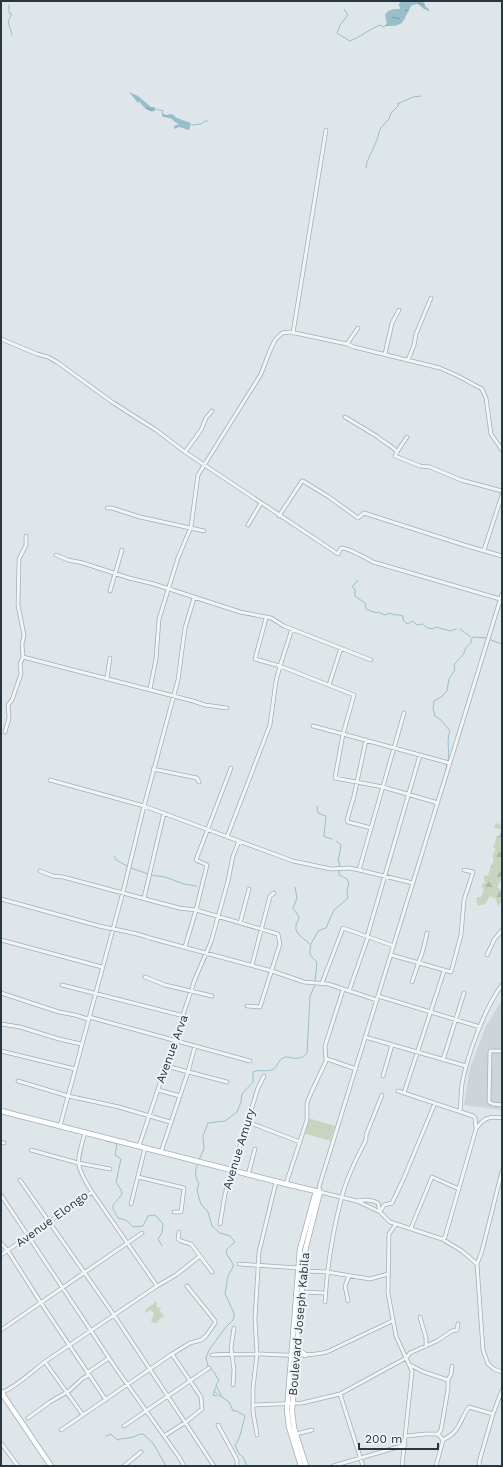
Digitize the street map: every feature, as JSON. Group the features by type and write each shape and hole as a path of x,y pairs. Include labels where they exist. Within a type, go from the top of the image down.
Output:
{"street":[{"path":"293,333 326,130"},
{"path":"408,360 414,345 416,334 431,298"},
{"path":"385,354 392,323 399,310"},
{"path":"347,344 358,328"},
{"path":"150,689 156,659 159,619 178,558 190,527 198,476 261,374 268,353 275,340 282,332 347,344 408,360 458,376 482,390 486,398 491,434 502,450"},
{"path":"1,339 37,354 48,356 112,402 156,430 184,452 338,554 341,548 346,548 374,562 500,599"},
{"path":"184,452 201,430 206,418 212,411"},
{"path":"345,417 378,436 382,441 397,452"},
{"path":"407,437 395,456 420,466 430,467 461,480 502,491"},
{"path":"279,516 303,481 358,518 364,513 502,556"},
{"path":"484,550 502,495"},
{"path":"248,525 261,503"},
{"path":"107,508 204,531"},
{"path":"5,732 9,718 8,705 12,700 20,674 20,664 23,657 22,644 24,635 18,604 20,559 25,547 26,536"},
{"path":"110,591 122,550"},
{"path":"56,555 115,574 154,584 240,612 273,619 284,626 371,660"},
{"path":"318,1190 502,594"},
{"path":"60,1126 123,892 172,695 178,680 185,628 194,598"},
{"path":"266,618 255,659 280,666 354,695 343,734 335,778 383,787 438,803"},
{"path":"228,837 270,725 276,681 292,629"},
{"path":"329,685 341,648"},
{"path":"23,657 150,689 205,705 226,708"},
{"path":"107,678 110,658"},
{"path":"359,870 404,713"},
{"path":"313,726 449,763"},
{"path":"366,740 347,820 348,822 371,828"},
{"path":"349,991 367,937 420,755"},
{"path":"185,948 207,864 196,860 231,768"},
{"path":"154,769 197,778 199,782"},
{"path":"50,780 144,806 293,861 331,869 349,868 413,883"},
{"path":"144,898 164,813"},
{"name":"Avenue Arva","path":"139,1146 192,991 207,953 233,856 239,841"},
{"path":"391,955 451,972 461,935 464,900 473,872 464,870"},
{"path":"40,871 53,876 63,877 123,892 179,908 196,910 278,935 280,944 260,1007 247,1006"},
{"path":"240,923 249,889"},
{"path":"252,965 270,896 274,893"},
{"path":"1,899 112,929 137,933 185,948 252,965 304,982 322,983 377,1000"},
{"path":"322,983 342,929 394,946"},
{"path":"487,955 494,940 502,930"},
{"path":"412,982 427,933"},
{"path":"1,940 102,967"},
{"path":"404,1093 444,971"},
{"path":"145,977 166,985 212,996"},
{"path":"62,985 184,1016"},
{"path":"460,1111 462,1084 466,1066 480,1027 493,998 502,985"},
{"path":"286,1184 307,1119 307,1103 327,1059 325,1046 343,990"},
{"path":"1,993 59,1012 74,1014 250,1061"},
{"path":"443,1060 464,993"},
{"path":"378,996 480,1027"},
{"path":"1,1024 81,1044"},
{"path":"365,1037 466,1066"},
{"path":"383,1076 392,1045"},
{"path":"161,1152 188,1072 195,1046"},
{"path":"1,1051 75,1069"},
{"path":"502,1051 490,1051 489,1102 502,1106"},
{"path":"327,1059 356,1068"},
{"path":"166,1066 227,1082"},
{"name":"Avenue Amury","path":"220,1224 225,1194 258,1088 264,1076"},
{"path":"18,1081 68,1096 120,1107 170,1122"},
{"path":"158,1090 180,1096"},
{"path":"398,1091 460,1111 475,1118 502,1118"},
{"path":"325,1302 327,1272 342,1197 349,1176 366,1140 366,1135 382,1095"},
{"path":"380,1212 384,1205 392,1203 435,1103"},
{"path":"1,1111 248,1175 318,1190 342,1197 380,1212 390,1222 442,1239 462,1251 477,1264"},
{"path":"442,1239 445,1237 476,1129 475,1118"},
{"path":"476,1129 484,1119"},
{"path":"248,1122 300,1142"},
{"path":"78,1163 85,1132"},
{"path":"131,1204 145,1148"},
{"path":"248,1175 255,1149"},
{"path":"30,1150 78,1163 110,1169"},
{"name":"Avenue Elongo","path":"1,1256 92,1192 81,1176 78,1163"},
{"path":"502,1171 482,1251 477,1264 483,1350 488,1364 494,1369 502,1372"},
{"path":"138,1176 184,1188 181,1212 174,1212"},
{"path":"411,1228 432,1177 459,1190"},
{"path":"20,1180 114,1315 214,1466"},
{"path":"257,1435 253,1404 253,1385 257,1354 255,1319 259,1248 276,1182"},
{"name":"Boulevard Joseph Kabila","path":"301,1466 289,1427 290,1404 301,1269 318,1190"},
{"path":"92,1192 157,1286"},
{"path":"1,1195 109,1358 184,1466"},
{"path":"357,1202 368,1200 374,1201 378,1204 380,1212"},
{"path":"396,1224 388,1234 388,1293 396,1336 412,1371 402,1466"},
{"path":"179,1232 178,1239 191,1244 212,1272"},
{"path":"1,1330 142,1233"},
{"path":"1,1243 8,1251 69,1346 106,1400"},
{"path":"48,1465 1,1393 16,1385 45,1362 91,1330 176,1275 200,1256"},
{"path":"239,1264 327,1272 370,1280 388,1274"},
{"name":"Boulevard Joseph Kabila","path":"294,1355 297,1348 302,1292 301,1269"},
{"path":"348,1301 345,1286 349,1276"},
{"path":"61,1430 172,1354 192,1342 201,1340 206,1336 215,1323 187,1286"},
{"path":"302,1292 326,1293"},
{"path":"420,1317 426,1338 426,1346"},
{"path":"212,1355 257,1354 305,1356 328,1352 392,1321"},
{"path":"253,1404 302,1403 340,1394 406,1358 410,1353 457,1330 458,1324"},
{"path":"233,1385 234,1370 231,1354 234,1328"},
{"path":"297,1348 305,1356"},
{"path":"164,1436 186,1422 202,1409 201,1397 172,1354"},
{"path":"28,1418 67,1392 109,1358"},
{"path":"45,1362 83,1415"},
{"path":"410,1365 424,1372 448,1380"},
{"path":"438,1434 441,1430 448,1389 448,1380 451,1374 452,1366"},
{"path":"124,1426 210,1368"},
{"path":"480,1466 479,1462 493,1414 502,1390"},
{"path":"340,1394 363,1466"},
{"name":"Boulevard Joseph Kabila","path":"290,1404 296,1434 306,1466"},
{"path":"436,1466 443,1440 452,1435 458,1428 469,1407 493,1414"},
{"path":"218,1425 237,1460 237,1466"},
{"path":"296,1434 312,1430"},
{"path":"406,1436 438,1434"},
{"path":"438,1434 443,1440"},
{"path":"1,1443 18,1466"},
{"path":"332,1466 404,1445"},
{"path":"124,1466 141,1452"}],"shaded area":[{"path":"500,1003 502,1005 502,1110 464,1105 470,1068 486,1026"}],"green space":[{"path":"496,823 502,825 502,880 497,887 502,890 502,901 498,906 496,899 490,896 485,904 478,906 476,900 477,897 481,897 484,890 482,884 486,882 484,880 484,876 488,875 494,861 493,854 496,849 493,848 497,836 500,836 501,829 494,828"},
{"path":"308,1118 335,1126 330,1141 303,1133"},
{"path":"154,1302 157,1302 156,1306 158,1308 162,1307 159,1310 164,1316 158,1320 157,1323 151,1322 154,1313 150,1310 146,1313 145,1312 147,1308 154,1304"}],"water":[{"path":"400,1 424,1 425,6 429,9 429,11 418,4 412,5 401,24 385,26 387,23 386,13 389,10 400,9"},
{"path":"129,92 138,96 151,107 155,107 155,111 146,109 139,101 138,103"},
{"path":"162,113 166,115 172,114 177,118 191,123 189,130 179,127 174,129 174,126 179,124 172,119 162,116"}],"waterway":[{"path":"9,5 9,13 12,14 8,21 12,35"},
{"path":"344,9 348,15 340,25 337,33 350,41 380,25 383,27 385,26"},
{"path":"366,168 380,129 389,119 391,113 399,105 397,104 413,97 421,96"},
{"path":"156,109 163,111 162,113"},
{"path":"192,125 201,124 208,121"},
{"path":"358,580 352,587 355,589 355,596 365,603 366,609 385,615 390,613 403,616 403,620 407,624 413,621 417,625 423,624 428,628 433,629 436,627 450,631 456,629"},
{"path":"460,629 471,637"},
{"path":"448,761 448,738 450,731 441,720 435,716 433,708 434,701 447,691 449,679 455,670 454,665 462,656 467,646 471,643 473,637 487,638"},
{"path":"491,640 502,644"},
{"path":"446,769 447,764"},
{"path":"317,806 318,813 326,816 324,836 332,839"},
{"path":"336,841 341,845 338,862 340,863 339,867"},
{"path":"114,856 116,860 127,866"},
{"path":"131,868 148,874"},
{"path":"311,944 318,931 326,928 334,910 348,898 347,890 349,883 347,879 339,875 339,871"},
{"path":"151,875 165,877 184,884 196,886"},
{"path":"295,887 297,898 293,908 299,917 296,929 297,932 311,946 311,955 317,962 315,981"},
{"path":"199,1160 204,1149 203,1136 208,1123 225,1121 237,1112 242,1094 253,1082 253,1072 272,1070 276,1067 280,1060 285,1057 300,1058 307,1053 310,996 315,985"},
{"path":"106,1141 117,1145 115,1155 121,1159 116,1182 122,1194 113,1205 115,1213 118,1218 126,1220 133,1227 143,1226 148,1216 155,1215 163,1224 162,1233 158,1239 162,1246"},
{"path":"198,1163 196,1168 196,1178 199,1183 197,1190 201,1204 208,1212 212,1226 220,1233 230,1236 235,1242 227,1249 226,1253 233,1264 233,1267 228,1276 225,1294 234,1316 233,1320 225,1328 209,1350 206,1358 208,1366 214,1372 219,1381 216,1385 222,1397 229,1402 233,1411 237,1411 245,1416 240,1435 235,1445 247,1466"},
{"path":"216,1387 214,1391 221,1397"},
{"path":"214,1392 213,1395 217,1396"},
{"path":"106,1436 111,1434 119,1440 143,1434 153,1443 166,1466"}]}
